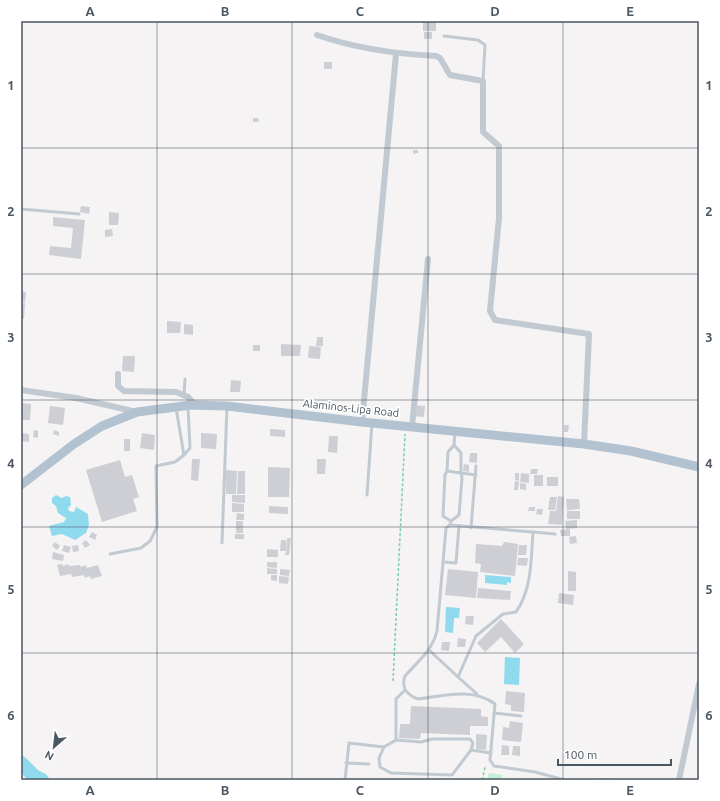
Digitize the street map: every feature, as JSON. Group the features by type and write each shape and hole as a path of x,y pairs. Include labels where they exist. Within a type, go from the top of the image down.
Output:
{"main road":[{"name":"Alaminos-Lipa Road","path":"21,485 74,444 102,426 137,412 192,405 227,406 408,427 584,444 631,451 699,467"}],"street":[{"path":"318,35 345,45 396,54 436,56 440,58 450,75 483,81 483,132 499,146 499,218 490,311 495,320 589,334 584,444"},
{"path":"362,422 396,54"},
{"path":"408,427 428,258"},
{"path":"118,374 118,386 124,391 184,394 192,405"},
{"path":"21,390 76,398 137,412"},
{"path":"679,780 699,684"}],"lane":[{"path":"444,36 478,40 485,45 483,81"},
{"path":"21,209 79,214"},
{"path":"184,394 185,379"},
{"path":"110,554 141,548 150,541 157,527 156,466 175,462 190,448 192,405"},
{"path":"176,406 184,455"},
{"path":"222,543 227,406"},
{"path":"367,495 372,423"},
{"path":"455,431 454,446 448,452 447,471 444,478 443,516 451,523 471,528 555,534"},
{"path":"454,446 461,453 460,473 462,478 459,515 446,528 438,630 430,650 405,676 403,681 405,690 411,696 418,699 469,693 477,694 488,699 495,704 491,753 492,763 494,766 535,772 565,780"},
{"path":"471,528 476,466"},
{"path":"447,471 476,475"},
{"path":"443,562 456,564 459,526"},
{"path":"458,677 476,636 503,614 516,612 519,608 529,583 533,532"},
{"path":"430,650 477,694"},
{"path":"396,740 396,699 405,690"},
{"path":"494,713 521,716"},
{"path":"432,739 470,739 473,743 471,750 452,775 391,773 380,767 379,758 384,747 396,740 421,742 432,739"},
{"path":"345,780 349,743 384,747"},
{"path":"471,750 491,753"},
{"path":"346,763 369,764"},
{"path":"598,780 613,780"}],"path":[{"path":"393,681 408,427"},
{"path":"482,780 485,768 492,763"}],"green space":[{"path":"489,773 502,775 501,780 487,780"}],"water":[{"path":"56,495 62,498 66,496 70,497 71,505 68,508 69,511 74,512 76,507 88,514 89,525 86,533 75,540 62,534 52,536 49,526 64,522 66,518 58,513 56,506 52,503 52,498"},
{"path":"485,575 511,577 511,583 507,582 507,585 485,583"},
{"path":"446,607 460,608 459,618 454,618 453,633 445,632"},
{"path":"505,657 520,658 519,685 504,684"}],"building":[{"path":"423,21 436,21 436,31 423,31"},
{"path":"424,32 432,32 432,39 424,39"},
{"path":"324,62 332,62 332,69 324,69"},
{"path":"253,118 258,118 259,122 253,122"},
{"path":"413,150 418,150 418,153 413,154"},
{"path":"81,206 90,207 89,214 80,212"},
{"path":"109,212 119,213 118,225 109,225"},
{"path":"53,217 85,220 81,259 49,255 50,246 71,248 73,228 53,226"},
{"path":"112,229 113,236 105,237 105,230"},
{"path":"21,291 26,292 25,302 21,301"},
{"path":"21,302 25,303 24,319 21,318"},
{"path":"167,321 181,322 180,333 167,333"},
{"path":"184,324 193,325 193,335 184,334"},
{"path":"317,337 323,337 323,346 316,346"},
{"path":"281,344 301,345 300,356 281,356"},
{"path":"253,345 260,345 260,351 253,351"},
{"path":"309,346 321,347 320,359 308,358"},
{"path":"123,356 135,356 134,372 122,371"},
{"path":"231,380 241,381 240,392 230,392"},
{"path":"21,403 31,404 30,420 21,420"},
{"path":"413,405 425,406 424,417 413,416"},
{"path":"50,406 65,408 63,425 48,423"},
{"path":"564,425 569,425 568,432 564,432"},
{"path":"270,429 285,430 285,437 270,436"},
{"path":"34,430 38,431 38,438 33,437"},
{"path":"54,430 59,432 59,436 53,434"},
{"path":"21,433 29,434 29,442 21,441"},
{"path":"142,433 155,435 154,450 140,448"},
{"path":"201,433 217,434 216,449 201,448"},
{"path":"329,436 338,436 337,453 328,452"},
{"path":"124,439 130,439 130,451 124,451"},
{"path":"470,453 477,453 477,463 469,462"},
{"path":"192,459 200,459 198,481 191,480"},
{"path":"317,459 326,459 325,474 317,474"},
{"path":"120,460 125,477 132,475 139,497 133,499 137,511 102,522 86,470"},
{"path":"464,464 469,465 469,472 463,471"},
{"path":"268,467 290,468 289,497 268,497"},
{"path":"531,469 538,469 537,474 530,474"},
{"path":"226,470 237,471 236,494 226,494"},
{"path":"238,471 245,471 245,494 237,494"},
{"path":"515,473 519,473 519,481 515,480"},
{"path":"521,473 529,474 529,483 520,482"},
{"path":"534,475 543,475 543,486 534,486"},
{"path":"547,477 558,477 558,486 547,486"},
{"path":"515,481 519,482 518,490 514,490"},
{"path":"520,483 526,484 526,490 520,489"},
{"path":"232,495 245,495 245,503 232,502"},
{"path":"558,496 564,497 562,525 548,524 550,511 556,511"},
{"path":"550,497 557,497 555,510 548,510"},
{"path":"566,499 579,499 580,509 567,510"},
{"path":"232,503 244,504 244,512 232,512"},
{"path":"269,506 288,507 288,514 269,513"},
{"path":"529,507 535,507 535,511 528,511"},
{"path":"537,509 543,509 542,515 536,514"},
{"path":"567,511 580,511 580,519 567,519"},
{"path":"237,513 244,514 244,520 236,520"},
{"path":"577,520 577,528 566,529 565,521"},
{"path":"236,521 243,521 243,533 236,533"},
{"path":"570,529 570,536 561,536 560,530"},
{"path":"92,532 97,535 95,540 89,537"},
{"path":"235,534 244,534 244,539 235,539"},
{"path":"576,536 577,543 570,544 569,537"},
{"path":"287,538 291,538 289,555 284,555 286,553"},
{"path":"86,540 90,545 85,548 82,543"},
{"path":"281,540 286,540 286,551 280,551"},
{"path":"55,542 60,546 57,550 52,546"},
{"path":"504,542 518,544 515,576 480,572 481,564 475,563 476,544 502,546"},
{"path":"64,545 71,547 69,553 62,551"},
{"path":"78,545 79,551 73,552 72,546"},
{"path":"519,545 527,545 526,555 518,555"},
{"path":"267,549 278,550 278,557 267,557"},
{"path":"53,552 64,555 63,561 52,559"},
{"path":"518,558 528,558 527,566 517,565"},
{"path":"267,562 277,562 277,568 267,567"},
{"path":"62,564 63,566 68,564 69,566 80,565 81,567 86,565 87,568 98,565 102,576 91,579 90,576 85,578 84,575 72,577 71,574 60,576 57,565"},
{"path":"267,568 277,569 277,574 267,574"},
{"path":"280,569 290,570 289,576 280,575"},
{"path":"448,569 478,572 476,598 445,595"},
{"path":"568,571 576,572 576,591 568,591"},
{"path":"271,575 277,575 277,581 271,580"},
{"path":"279,576 289,577 288,584 279,583"},
{"path":"478,588 511,591 510,600 477,598"},
{"path":"559,593 574,595 573,605 558,603"},
{"path":"466,616 474,616 473,625 465,624"},
{"path":"501,619 524,644 515,653 501,637 485,652 477,643"},
{"path":"458,638 466,639 465,647 457,647"},
{"path":"442,642 450,642 449,651 441,650"},
{"path":"506,691 525,693 524,712 511,711 511,705 505,704"},
{"path":"411,706 481,709 481,716 488,717 488,726 470,726 470,735 421,733 420,739 399,738 400,724 410,724"},
{"path":"510,721 523,723 521,742 502,740 503,727 509,728"},
{"path":"476,734 487,735 486,750 476,749"},
{"path":"502,745 509,746 509,755 501,755"},
{"path":"513,746 520,746 520,756 512,755"}],"waterway":[{"path":"21,763 34,776 42,780"}]}
